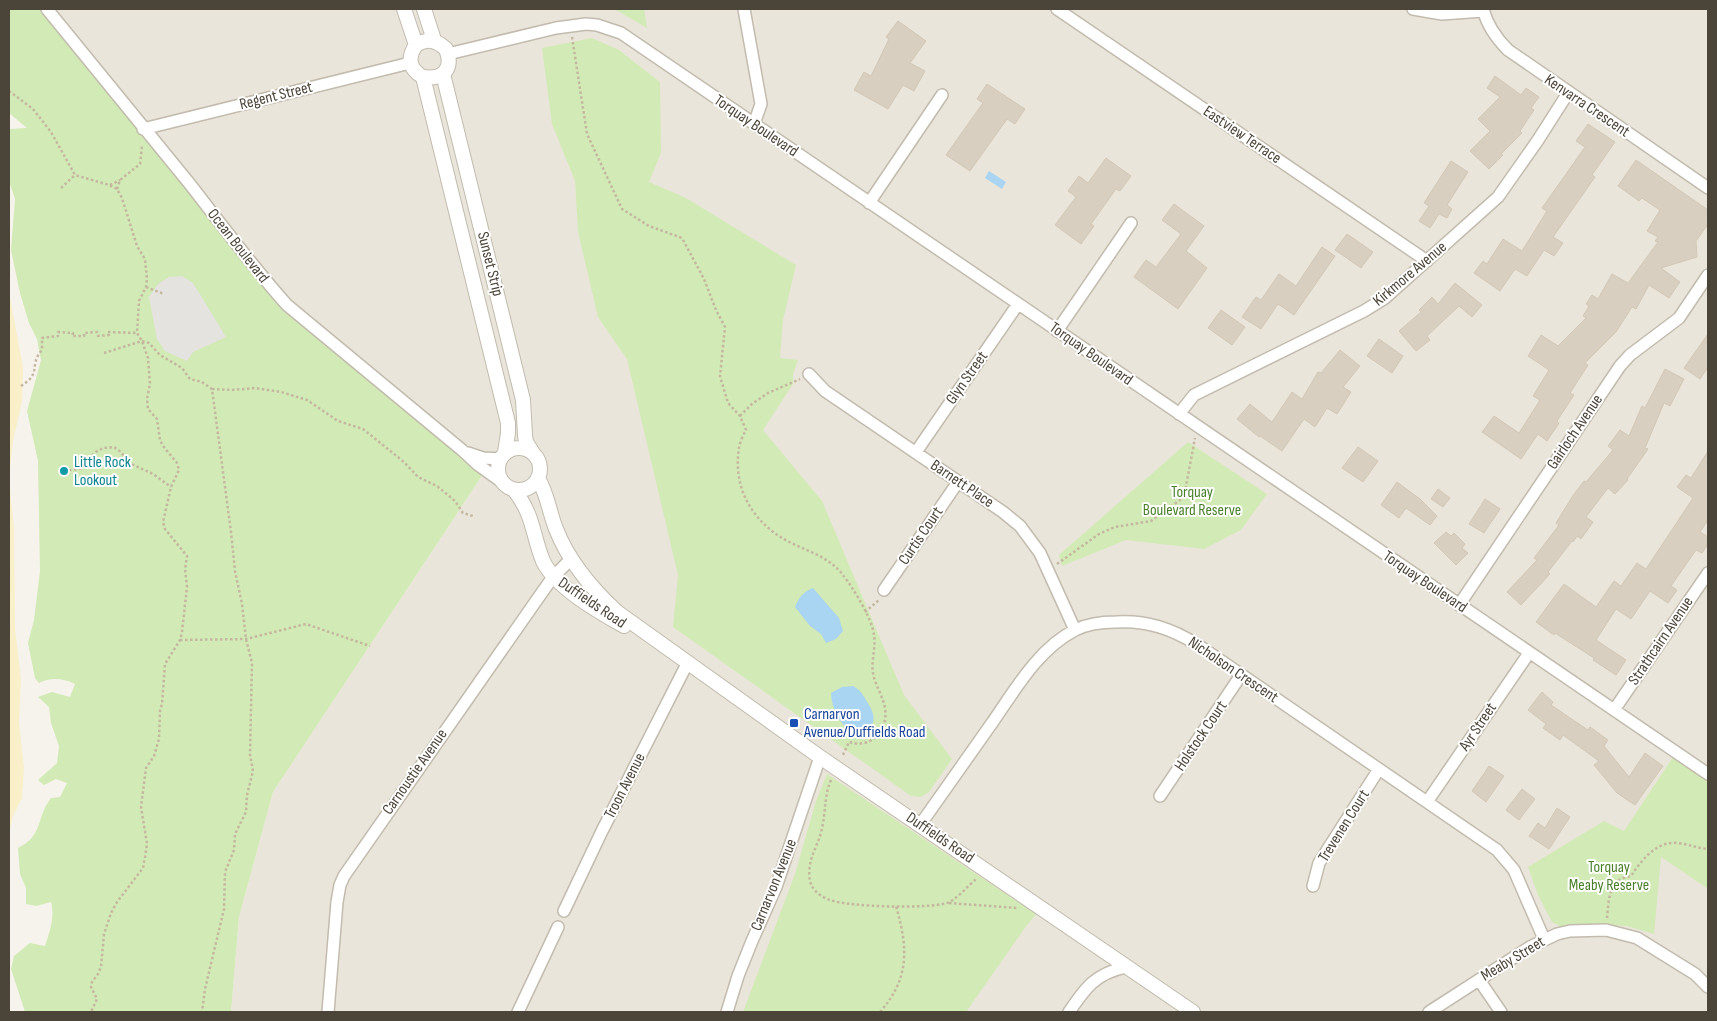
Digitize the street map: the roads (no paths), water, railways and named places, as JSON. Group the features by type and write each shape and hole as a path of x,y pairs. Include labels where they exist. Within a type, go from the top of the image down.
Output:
{"street":[{"name":"Ocean Boulevard","path":"47,9 265,281 287,305 477,464 502,482"},
{"path":"404,9 416,45"},
{"path":"424,9 434,40 446,49 448,54"},
{"path":"744,9 761,104 754,124"},
{"name":"Eastview Terrace","path":"1057,9 1427,261"},
{"path":"1413,9 1442,14 1483,10"},
{"name":"Kenvarra Crescent","path":"1483,10 1488,25 1508,50 1708,188"},
{"name":"Torquay Boulevard","path":"448,54 586,24 597,25 621,33 1708,774"},
{"path":"410,63 410,56 416,45 427,40 434,40"},
{"name":"Sunset Strip","path":"448,54 447,67 443,74 523,400 526,442 539,466 538,478"},
{"name":"Regent Street","path":"143,128 410,63"},
{"name":"Sunset Strip","path":"410,63 414,70 423,78 508,423 503,456 498,465 502,482"},
{"path":"423,78 443,74"},
{"name":"Kirkmore Avenue","path":"1179,414 1194,395 1364,312 1385,298 1498,197 1568,93"},
{"path":"869,203 942,95"},
{"path":"1058,330 1132,223"},
{"name":"Gairloch Avenue","path":"1459,605 1620,366 1630,355 1679,318 1708,275"},
{"name":"Glyn Street","path":"916,452 1018,304"},
{"name":"Barnett Place","path":"809,374 825,391 1003,512 1020,526 1040,553 1076,630"},
{"path":"503,456 510,449 521,448 533,453"},
{"name":"Ocean Boulevard","path":"462,450 483,458 503,456"},
{"path":"502,482 510,489 519,490 530,486 538,478"},
{"name":"Duffields Road","path":"538,478 545,491 555,527 571,559 589,584 617,612 820,757 1193,1012"},
{"name":"Curtis Court","path":"884,590 958,482"},
{"name":"Duffields Road","path":"514,490 524,502 544,562 553,577 603,614 688,662"},
{"name":"Carnoustie Avenue","path":"328,1012 336,902 344,876 553,577 571,559"},
{"name":"Strathcairn Avenue","path":"1614,710 1708,573"},
{"name":"Nicholson Crescent","path":"920,825 1026,675 1049,649 1076,630 1108,622 1128,621 1152,624 1184,637 1486,842 1507,859 1521,883 1544,939"},
{"name":"Ayr Street","path":"1427,802 1529,653"},
{"name":"Troon Avenue","path":"564,911 602,831 688,662"},
{"name":"Holstock Court","path":"1160,796 1241,675"},
{"name":"Carnarvon Avenue","path":"727,1012 738,976 776,887 820,757"},
{"name":"Trevenen Court","path":"1314,886 1319,863 1379,770"},
{"path":"518,1012 558,927"},
{"name":"Meaby Street","path":"1429,1012 1544,939 1570,931 1606,930 1637,938 1695,974 1708,987"},
{"path":"1069,1012 1080,996 1101,975 1126,966"},
{"path":"1479,980 1501,1012"}],"water":[{"path":"989,171 1006,182 1002,189 985,178"},
{"path":"813,588 839,618 843,631 836,639 826,643 821,634 810,626 795,607 802,595"},
{"path":"853,686 863,695 874,717 871,726 867,730 854,735 838,717 833,706 831,693 842,687"}],"place":[{"name":"Little Rock Lookout","path":"64,471"},
{"name":"Carnarvon Avenue/Duffields Road","path":"794,723"}],"park label":[{"name":"Torquay Boulevard Reserve","path":"1192,501"},
{"name":"Torquay Meaby Reserve","path":"1609,876"}]}
